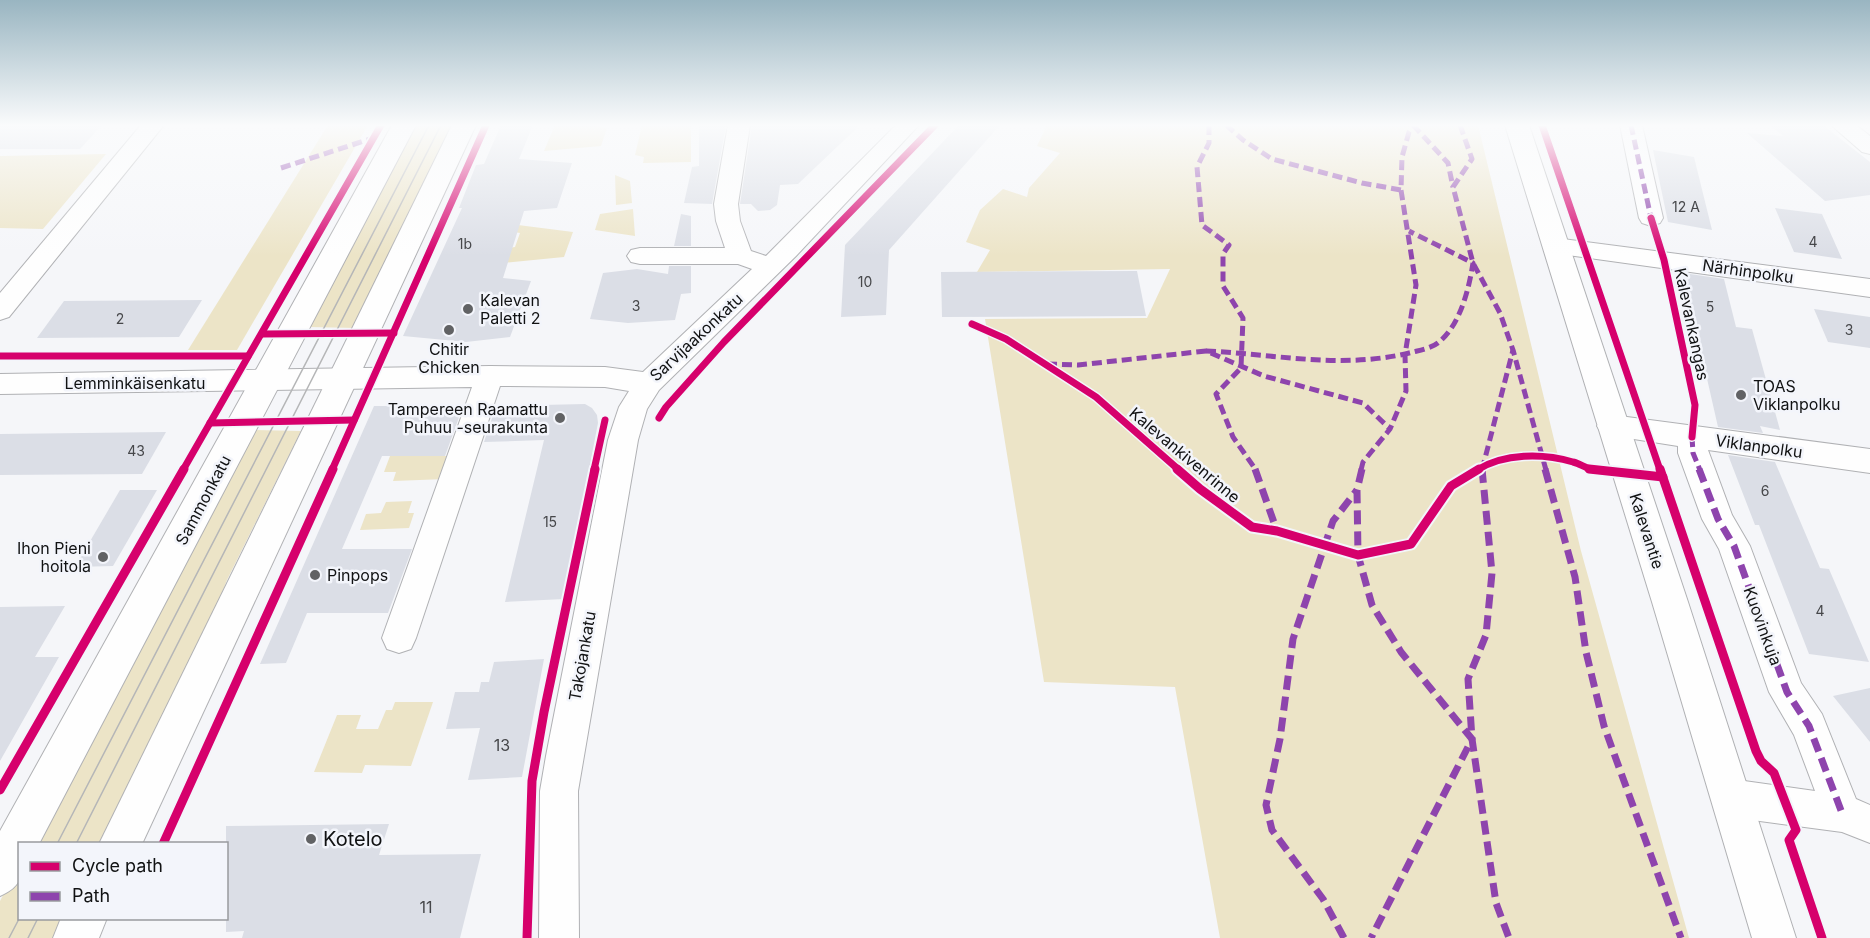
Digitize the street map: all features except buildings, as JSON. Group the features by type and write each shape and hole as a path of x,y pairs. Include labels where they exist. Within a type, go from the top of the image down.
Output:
{"main road":[{"name":"Sammonkatu","path":"0,874 381,169"},
{"path":"120,842 443,169"},
{"name":"Kalevantie","path":"1531,169 1670,602 1774,938"},
{"path":"75,938 84,920"}],"street":[{"path":"0,310 117,169"},
{"path":"732,169 726,204 740,256"},
{"name":"Sarvijaakonkatu","path":"343,378 605,377 649,383 770,267 865,169"},
{"path":"1640,169 1651,218"},
{"name":"Närhinpolku","path":"1555,246 1870,288"},
{"path":"640,256 740,256 770,267"},
{"path":"399,638 490,376"},
{"name":"Lemminkäisenkatu","path":"0,384 343,378"},
{"name":"Takojankatu","path":"559,938 559,791 564,756 623,440 633,407 649,383"},
{"name":"Viklanpolku","path":"1612,426 1870,461"},
{"name":"Kuovinkuja","path":"1692,437 1693,453 1718,519 1734,546 1787,692 1809,726 1856,818"},
{"path":"1730,798 1856,818"}],"shaded area":[{"path":"0,169 94,169 43,229 0,228"},
{"path":"301,169 343,169 237,350 188,350"},
{"path":"391,169 435,169 356,328 308,327"},
{"path":"1046,169 1489,169 1581,551 1689,938 1220,938 1175,687 1044,682 985,319 1147,318 1170,269 977,272 990,250 966,242 980,210 1003,189 1027,197 1029,188"},
{"path":"615,175 630,181 632,203 616,205"},
{"path":"633,209 635,236 595,230 600,214"},
{"path":"518,225 573,232 564,257 503,263 507,248 515,247 520,233 514,232"},
{"path":"251,430 301,431 227,580 197,657 106,842 32,842"},
{"path":"390,456 453,456 446,479 393,481 396,472 384,472"},
{"path":"412,501 408,513 414,513 409,528 360,530 366,514 381,513 386,502"},
{"path":"395,702 433,702 411,766 365,765 362,773 314,772 337,715 361,715 356,729 378,729 386,710 392,710"},
{"path":"18,866 18,920 70,920 61,938 0,938 0,901"}],"tram line":[{"path":"58,842 406,169"},
{"path":"77,842 419,169"},
{"path":"9,938 18,920"},
{"path":"28,938 37,920"}],"marked path":[{"path":"1197,169 1202,225 1229,245 1223,254 1223,286 1243,318 1241,368 1216,394 1233,437 1257,472 1277,531"},
{"path":"1309,169 1362,183 1401,190"},
{"path":"1371,938 1472,739 1401,652 1372,605 1358,555 1357,490 1363,462 1390,429 1406,391 1405,355 1416,285 1401,190 1402,169"},
{"path":"1449,169 1453,187"},
{"path":"1465,169 1453,187 1473,263 1500,313 1513,350 1575,577 1586,652 1604,726 1681,938"},
{"path":"1640,169 1651,218"},
{"path":"1206,351 1340,361 1393,357 1437,343 1446,334 1462,305 1473,263 1409,231"},
{"path":"1509,938 1496,903 1472,739 1468,679 1486,635 1492,573 1482,467 1513,350"},
{"path":"1047,364 1078,365 1206,351 1264,376 1363,403 1390,429"},
{"path":"1692,437 1693,453 1718,519 1734,546 1787,692 1809,726 1842,813"},
{"path":"1344,938 1323,899 1272,830 1266,805 1280,739 1293,639 1333,521 1357,490"}],"cycle path":[{"path":"0,790 356,169"},
{"path":"164,842 467,169"},
{"path":"659,418 666,407 724,342 892,169"},
{"path":"1557,169 1756,751 1761,761 1774,773 1796,830 1789,840 1822,938"},
{"name":"Kalevankangas","path":"1651,218 1664,260 1695,405 1692,437"},
{"name":"Kalevankivenrinne","path":"972,324 1006,339 1096,397 1200,489 1252,527 1277,531 1358,555 1411,544 1451,486 1482,467 1510,458 1542,456 1574,462 1592,470 1663,477"},
{"path":"262,334 394,333"},
{"path":"0,356 248,356"},
{"path":"210,423 354,420"},
{"path":"527,938 532,781 544,712 605,420"}],"place":[{"name":"Kalevan Paletti 2","path":"468,309"},
{"name":"Chitir Chicken","path":"449,330"},
{"name":"TOAS Viklanpolku","path":"1741,395"},
{"name":"Tampereen Raamattu Puhuu -seurakunta","path":"560,418"},
{"name":"Ihon Pieni hoitola","path":"103,557"},
{"name":"Pinpops","path":"315,575"},
{"name":"Kotelo","path":"311,839"}]}
